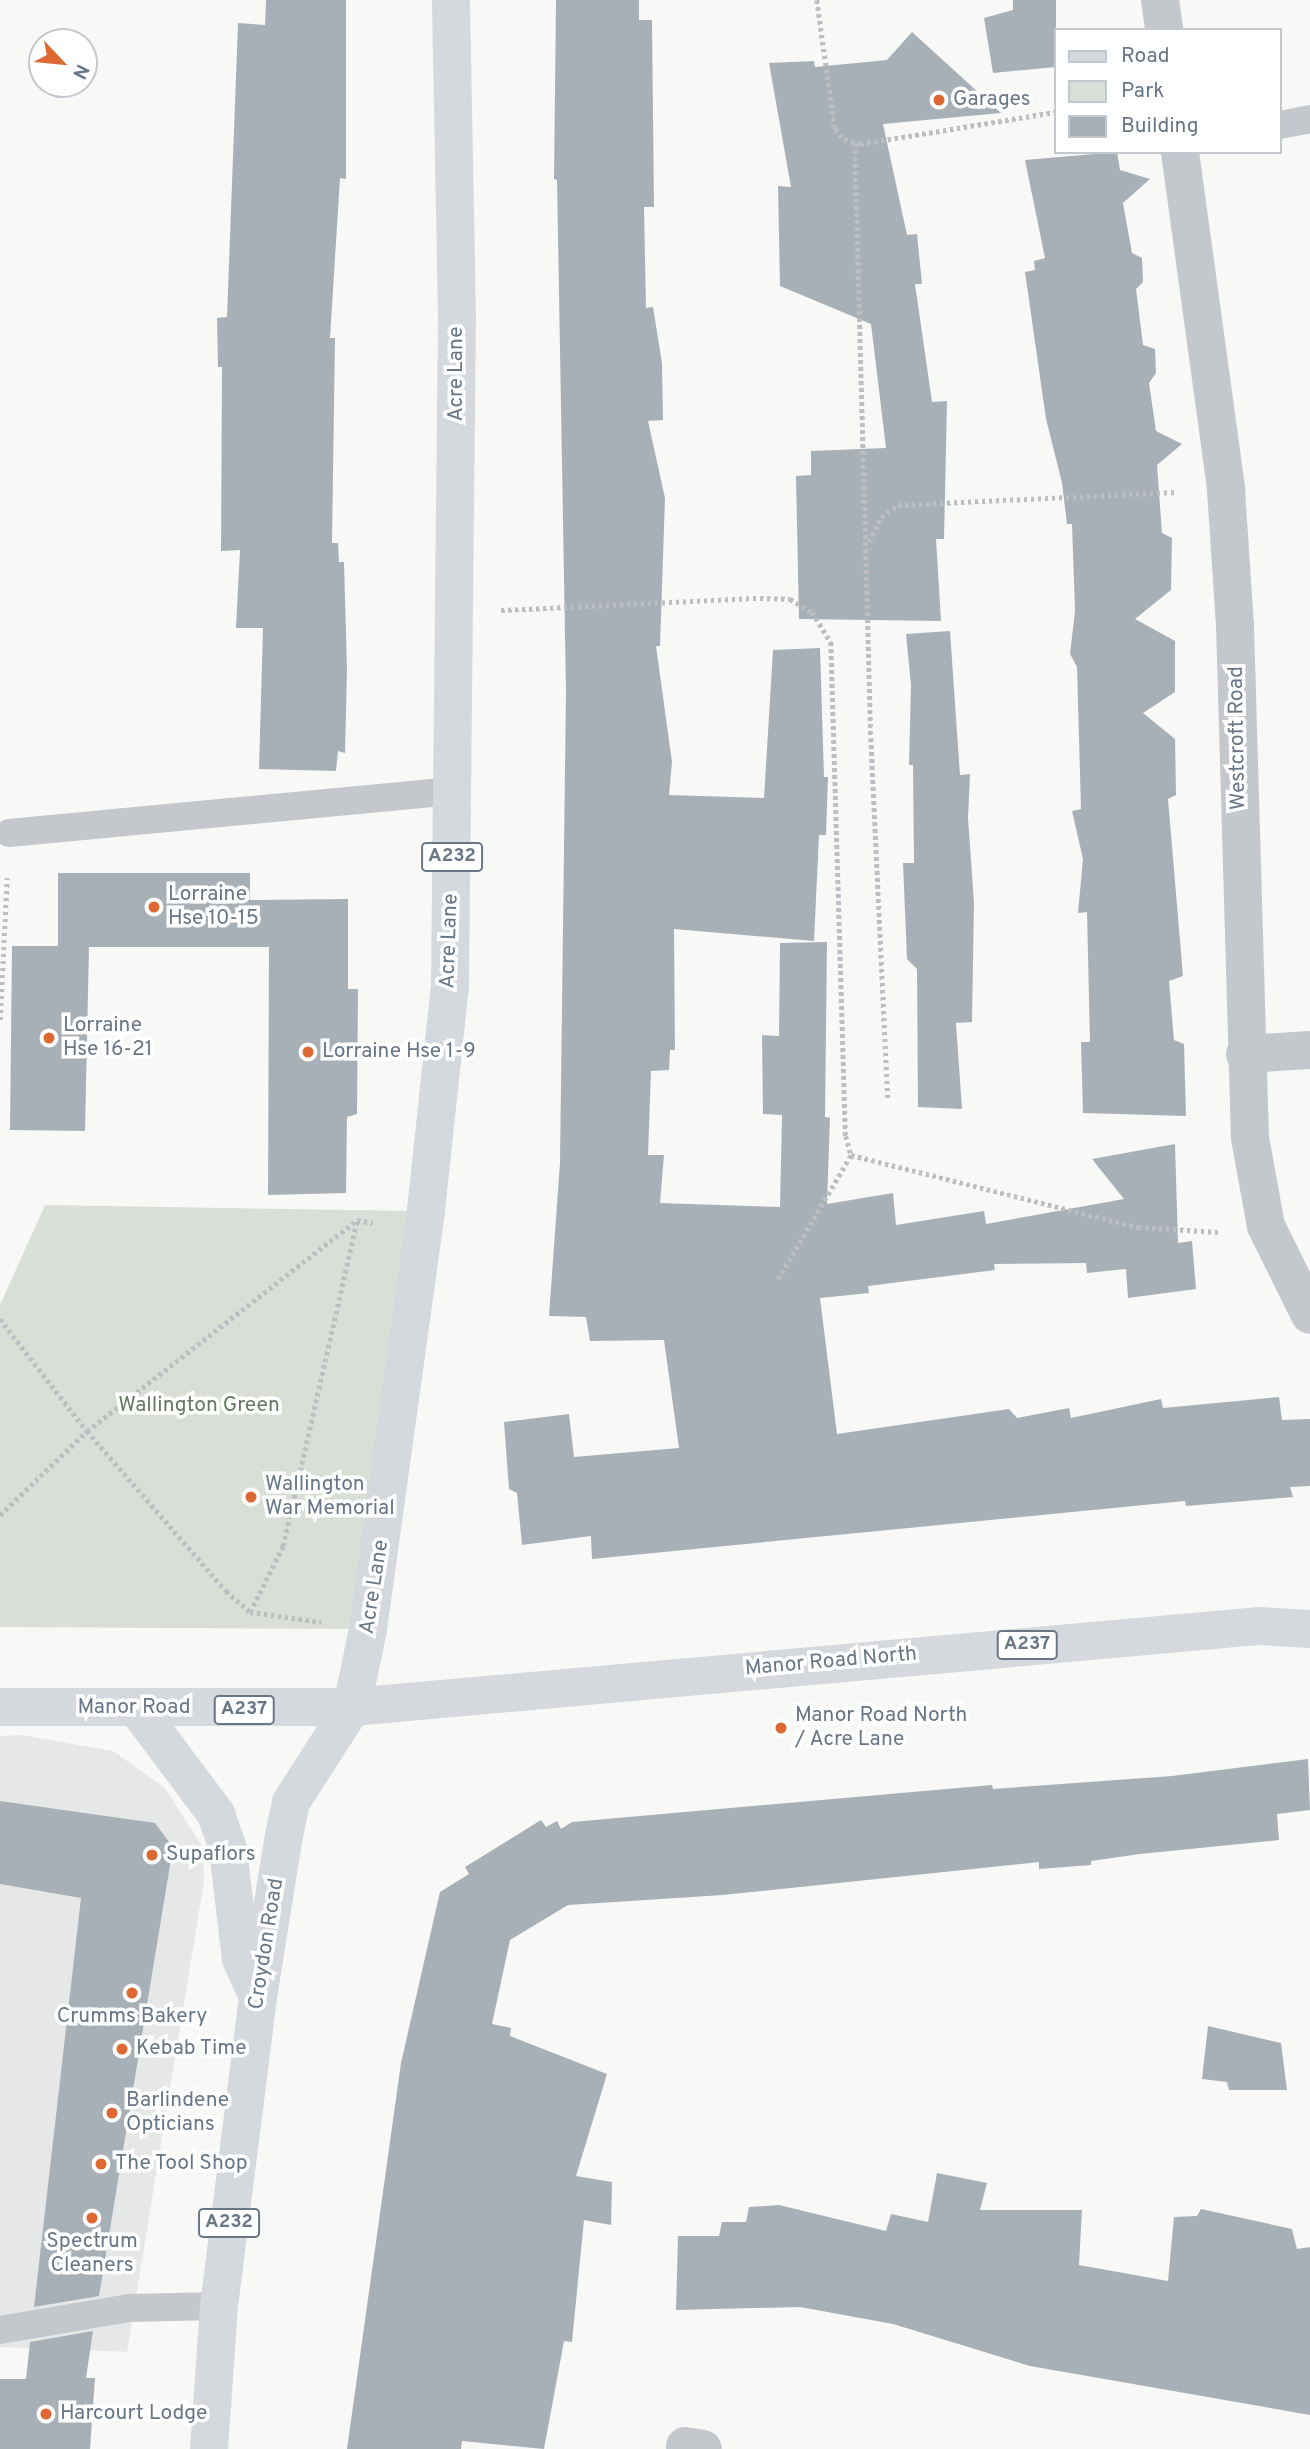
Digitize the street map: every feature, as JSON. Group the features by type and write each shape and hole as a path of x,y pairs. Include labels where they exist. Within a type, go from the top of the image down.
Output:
{"main road":[{"name":"Acre Lane","path":"352,1707 368,1629 422,1233 450,985 456,613 457,316 451,0"},
{"name":"Manor Road North","path":"352,1707 1261,1626 1310,1629"},
{"name":"Manor Road","path":"0,1707 352,1707"},
{"path":"136,1707 216,1814 228,1849 241,1959 258,1997"},
{"name":"Croydon Road","path":"209,2449 219,2306 258,1997 291,1802 352,1707"}],"street":[{"path":"1160,0 1164,28"},
{"name":"Westcroft Road","path":"1180,154 1226,490 1235,625 1245,1054 1250,1139 1266,1226 1310,1315"},
{"path":"1245,1054 1310,1050"}],"lane":[{"path":"1282,125 1310,119"},
{"path":"9,833 453,791"},
{"path":"0,2330 129,2308 219,2306"}],"path":[{"path":"817,0 835,128 855,143 1054,112"},
{"path":"855,143 878,929 888,1102"},
{"path":"867,546 881,517 898,505 1226,490"},
{"path":"456,613 761,598 790,599 812,612 831,642 846,1136 851,1155 778,1279"},
{"path":"0,1020 9,833"},
{"path":"851,1155 1138,1227 1214,1232 1266,1226"},
{"path":"0,1515 87,1432 357,1220 422,1233"},
{"path":"250,1612 283,1546 357,1220"},
{"path":"0,1319 87,1432 226,1591 250,1612 368,1629"}],"shaded area":[{"path":"21,1735 113,1751 165,1788 203,1848 204,1881 127,2352 0,2347 0,1736"}],"green space":[{"name":"Wallington Green","path":"45,1205 415,1211 368,1629 0,1627 0,1305"}],"building":[{"path":"266,0 346,0 346,179 340,178 330,338 335,338 332,543 338,543 339,562 344,562 347,670 345,753 338,751 336,771 259,769 263,628 236,628 240,550 221,551 222,367 218,367 217,318 227,317 238,23 265,25"},
{"path":"556,0 639,0 639,20 652,20 654,207 644,207 646,308 653,307 662,363 663,420 648,421 665,498 660,646 656,646 672,762 669,795 764,798 773,650 820,648 824,777 828,777 826,835 819,835 814,941 674,929 675,1050 670,1050 669,1070 651,1071 648,1155 664,1155 660,1203 780,1207 782,1115 763,1114 762,1035 779,1036 780,943 827,942 825,1117 830,1118 827,1204 893,1193 896,1225 984,1211 986,1224 1124,1199 1092,1159 1175,1144 1178,1243 1192,1241 1196,1289 1128,1298 1126,1269 1087,1273 1086,1263 994,1264 995,1270 868,1286 869,1293 820,1298 837,1434 1009,1409 1017,1418 1069,1408 1071,1418 1161,1399 1163,1408 1279,1397 1282,1420 1310,1419 1310,1486 1290,1487 1293,1497 1186,1506 1185,1501 592,1559 591,1536 522,1545 517,1493 509,1489 504,1422 569,1414 574,1457 679,1448 664,1340 590,1341 586,1317 549,1316 560,1163 566,691 557,180 554,179"},
{"path":"1013,0 1056,0 1054,67 993,73 984,18 1013,10"},
{"path":"912,32 1001,113 883,124 907,235 917,234 922,284 915,284 932,402 947,401 944,539 936,539 941,621 799,619 796,476 811,475 811,451 886,448 871,324 780,286 778,186 791,187 769,63 814,61 815,67 887,60"},
{"path":"1117,154 1120,170 1150,179 1123,203 1132,253 1142,258 1143,282 1136,289 1143,345 1155,349 1156,373 1149,383 1156,431 1182,444 1157,465 1162,533 1172,538 1171,590 1135,619 1175,641 1175,692 1143,713 1175,739 1176,795 1168,799 1183,976 1169,981 1174,1040 1184,1044 1186,1116 1083,1113 1081,1042 1090,1042 1087,912 1078,913 1083,859 1072,811 1081,809 1077,667 1070,654 1075,611 1072,524 1067,524 1062,483 1046,419 1025,272 1035,270 1034,261 1045,258 1025,160"},
{"path":"950,631 960,775 970,774 968,818 974,903 972,1022 956,1023 962,1109 918,1107 917,969 907,959 903,863 914,863 913,765 909,765 911,685 906,634"},
{"path":"58,873 250,873 250,900 348,899 348,989 358,989 357,1114 347,1117 346,1193 268,1195 269,947 89,947 85,1131 10,1130 12,946 58,946"},
{"path":"1308,1759 1310,1810 1277,1814 1279,1840 1140,1854 1091,1861 1091,1865 1039,1869 1039,1862 723,1895 568,1905 510,1940 492,2024 511,2028 510,2036 607,2074 576,2176 612,2182 611,2225 584,2220 572,2342 564,2341 544,2449 462,2441 461,2449 347,2449 401,2063 440,1892 469,1874 465,1867 541,1820 546,1827 557,1821 561,1829 572,1822 992,1785 993,1789 1172,1776"},
{"path":"0,1801 155,1823 173,1847 99,2296 34,2307 81,1898 0,1884"},
{"path":"1208,2026 1281,2043 1287,2090 1229,2090 1227,2082 1202,2079"},
{"path":"937,2173 987,2183 980,2210 1082,2210 1079,2265 1168,2281 1174,2217 1197,2216 1201,2209 1292,2229 1297,2249 1310,2247 1310,2415 1030,2366 893,2324 800,2307 676,2310 678,2236 719,2236 722,2222 746,2222 749,2207 779,2205 886,2231 891,2214 928,2222"},
{"name":"Harcourt Lodge","path":"93,2331 86,2378 95,2378 90,2449 0,2449 0,2379 26,2379 30,2342"}],"place":[{"name":"Garages","path":"939,100"},
{"name":"Lorraine Hse 10-15","path":"154,907"},
{"name":"Lorraine Hse 16-21","path":"49,1038"},
{"name":"Lorraine Hse 1-9","path":"308,1052"},
{"name":"Wallington War Memorial","path":"251,1497"},
{"name":"Manor Road North / Acre Lane","path":"781,1728"},
{"name":"Supaflors","path":"152,1855"},
{"name":"Crumms Bakery","path":"132,1993"},
{"name":"Kebab Time","path":"122,2049"},
{"name":"Barlindene Opticians","path":"112,2113"},
{"name":"The Tool Shop","path":"101,2164"},
{"name":"Spectrum Cleaners","path":"92,2218"},
{"name":"Harcourt Lodge","path":"46,2414"}]}
